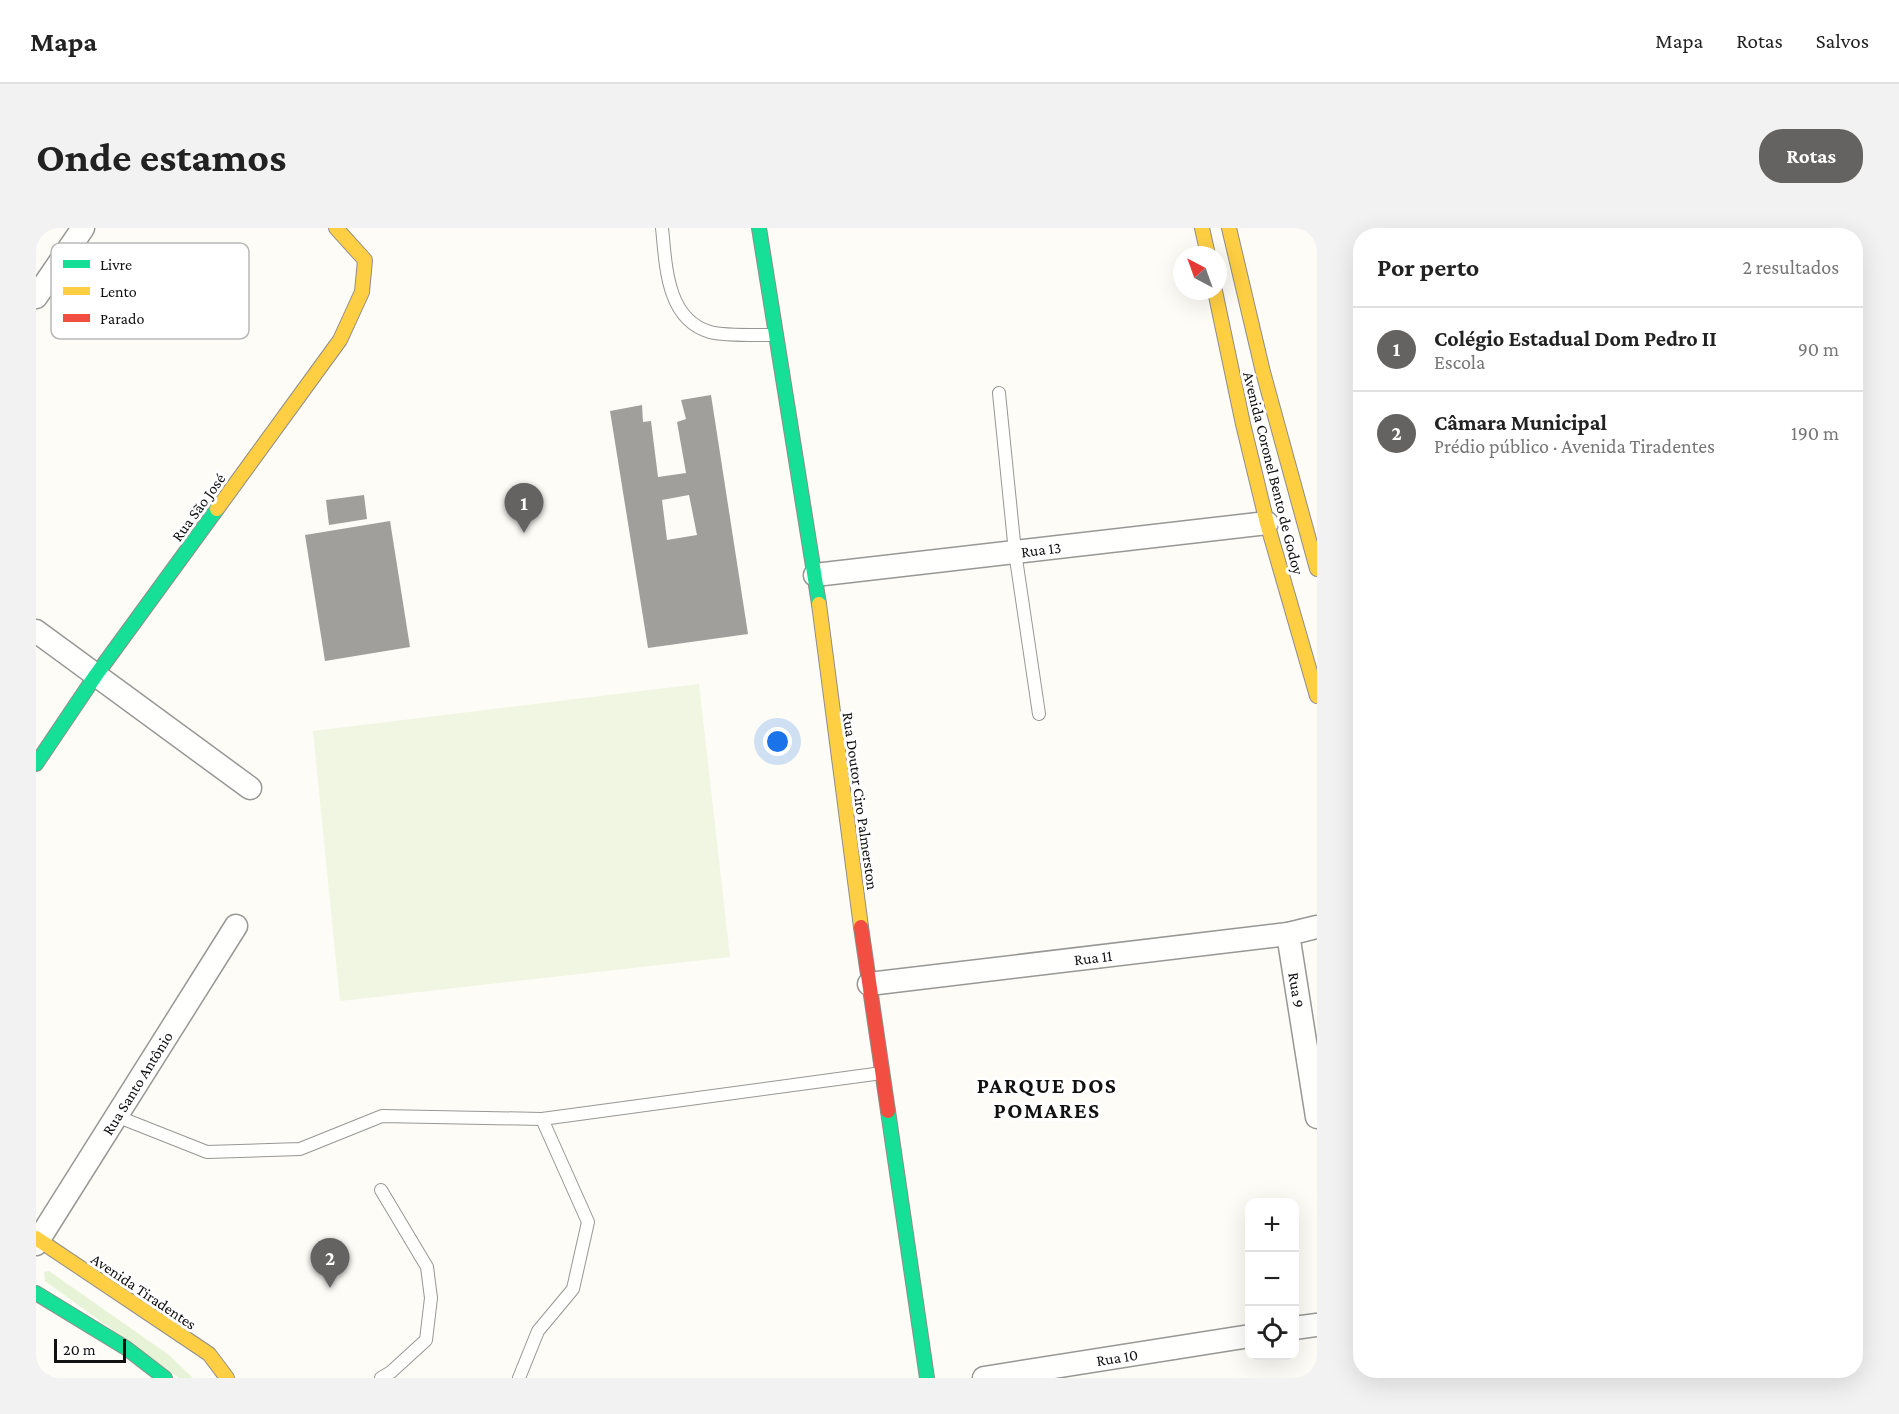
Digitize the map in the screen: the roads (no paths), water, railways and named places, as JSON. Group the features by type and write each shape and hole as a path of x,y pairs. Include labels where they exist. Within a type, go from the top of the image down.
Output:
{"street":[{"path":"73,243 83,228"},
{"name":"Rua São José","path":"36,764 96,675 340,340 362,292 365,261 336,228"},
{"name":"Rua Doutor Ciro Palmerston","path":"759,228 815,575 869,984 927,1378"},
{"path":"1202,228 1206,246"},
{"name":"Avenida Coronel Bento de Godoy","path":"1229,228 1263,372 1317,569"},
{"path":"36,297 51,275"},
{"name":"Avenida Coronel Bento de Godoy","path":"1217,300 1267,523 1317,696"},
{"name":"Rua 13","path":"815,575 1267,523"},
{"path":"36,631 250,788"},
{"name":"Rua Santo Antônio","path":"37,1241 236,926"},
{"name":"Rua 11","path":"869,984 1288,934 1317,927"},
{"name":"Rua 9","path":"1288,934 1317,1117"},
{"name":"Avenida Tiradentes","path":"37,1241 209,1354 227,1378"},
{"path":"36,1293 126,1348 165,1378"},
{"path":"1299,1327 1317,1325"},
{"name":"Rua 10","path":"984,1378 1245,1337"}],"lane":[{"path":"662,228 669,286 687,320 710,333 777,335"},
{"path":"999,393 1015,552 1039,714"},
{"path":"116,1116 207,1152 300,1149 382,1116 542,1119 882,1073"},
{"path":"519,1378 538,1331 573,1289 588,1222 542,1119"},
{"path":"381,1190 428,1267 431,1298 426,1340 391,1372 381,1378"}],"place":[{"name":"Colégio Estadual Dom Pedro II","path":"524,533"},
{"name":"Câmara Municipal","path":"330,1288"}],"district":[{"name":"PARQUE DOS POMARES","path":"1047,1098"}]}
